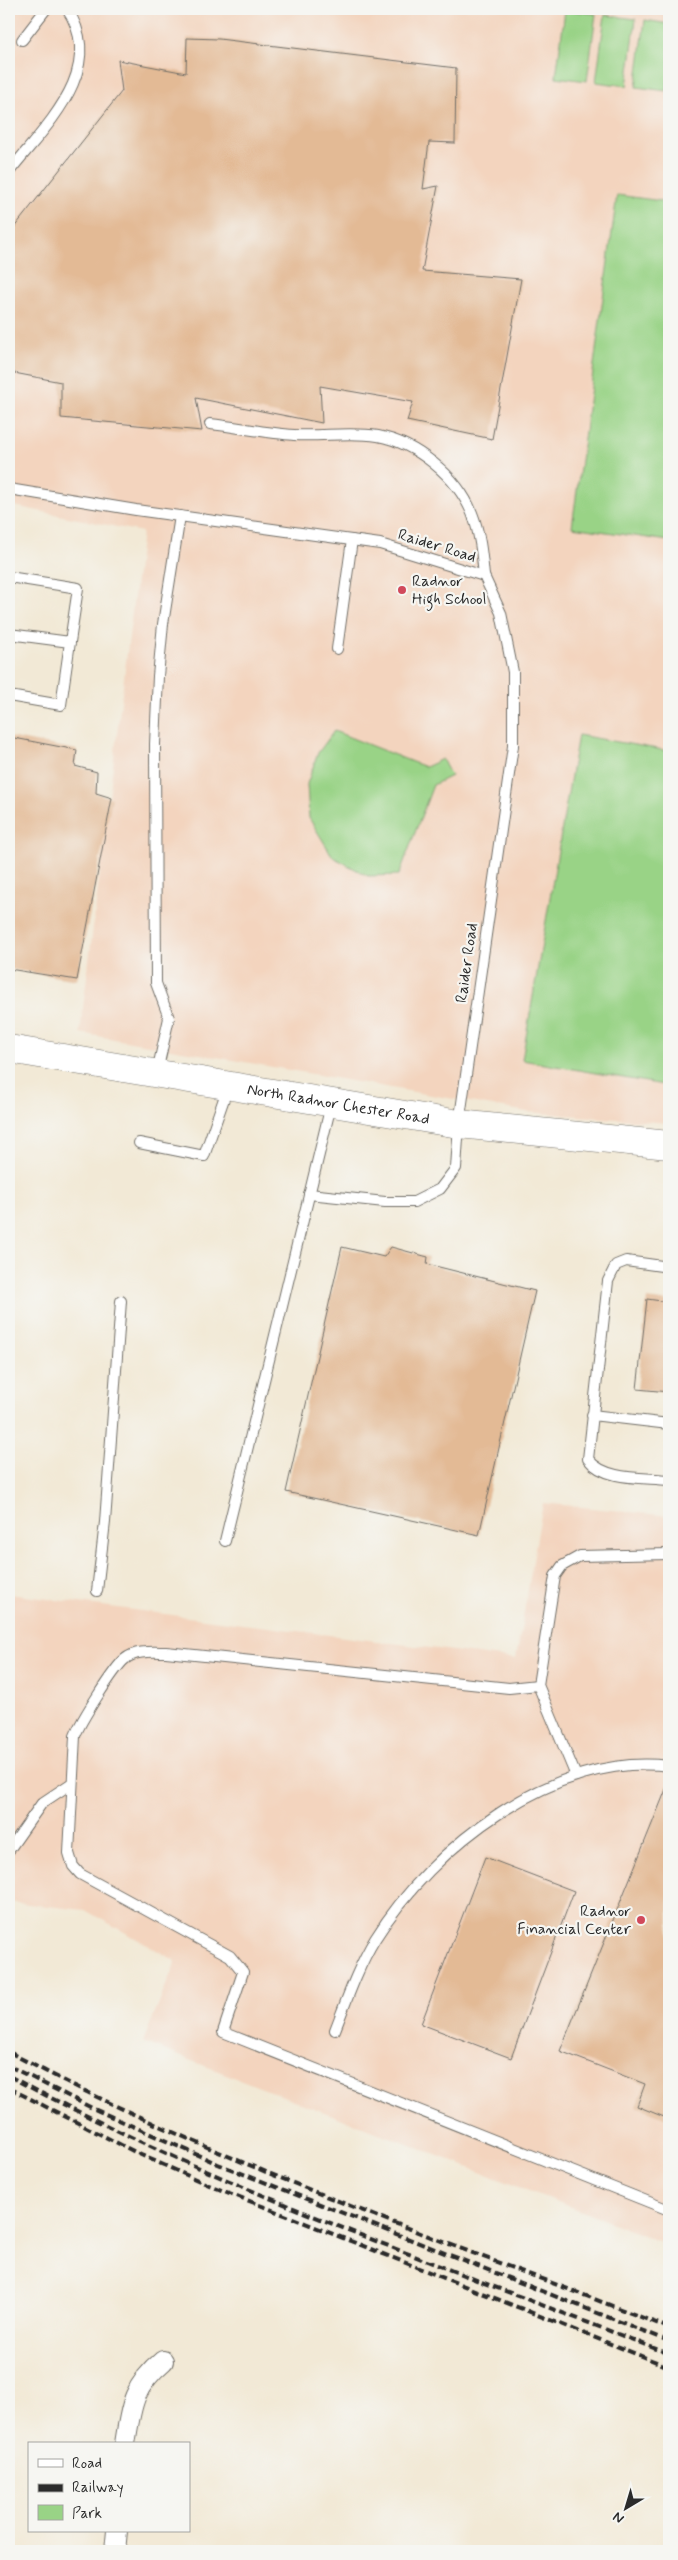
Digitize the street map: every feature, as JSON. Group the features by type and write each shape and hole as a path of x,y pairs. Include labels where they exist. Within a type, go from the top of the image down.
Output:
{"main road":[{"name":"North Radnor Chester Road","path":"9,1049 459,1124 669,1145"}],"street":[{"path":"125,2442 132,2401 150,2372 162,2361"},
{"path":"115,2551 116,2532"}],"lane":[{"path":"22,40 46,9"},
{"path":"9,172 68,96 78,73 81,49 76,22 66,9"},
{"path":"210,424 295,435 325,433 378,436 416,450 447,474 471,512 479,538 484,576"},
{"name":"Raider Road","path":"9,489 180,516 380,544 484,576 501,613 513,672 513,746 459,1124 456,1168 440,1189 414,1202 385,1202 309,1194"},
{"path":"156,1075 169,1018 156,983 155,744 163,624 180,516"},
{"path":"337,649 352,540"},
{"path":"9,577 78,588 61,705 9,696"},
{"path":"9,634 70,642"},
{"path":"139,1143 204,1156 228,1087"},
{"path":"225,1540 331,1104"},
{"path":"669,1267 626,1261 616,1265 608,1281 588,1459 594,1467 612,1474 669,1480"},
{"path":"97,1591 105,1522 121,1301"},
{"path":"592,1415 669,1424"},
{"path":"576,1776 538,1684 555,1576 562,1566 580,1556 669,1554"},
{"path":"538,1684 509,1688 166,1652 141,1652 125,1659 80,1722 74,1736 69,1853 73,1866 80,1874 230,1956 243,1972 224,2032 669,2210"},
{"path":"335,2030 364,1959 389,1920 420,1881 439,1861 485,1824 543,1789 576,1776 613,1767 648,1764 669,1766"},
{"path":"9,1850 42,1803 72,1783"}],"shaded area":[{"name":"Radnor High School","path":"9,9 669,9 669,1123 527,1112 80,1033 142,532 9,505"},
{"path":"543,1503 669,1516 669,2245 143,2042 176,1961 85,1910 9,1902 9,1594 516,1659"}],"green space":[{"path":"565,10 596,14 587,81 556,77"},
{"path":"605,15 636,19 627,86 596,82"},
{"path":"645,20 669,24 667,91 636,87"},
{"path":"617,195 669,202 669,541 572,527"},
{"path":"334,731 425,767 442,759 451,776 433,785 399,875 368,876 333,857 309,818 307,784 318,753"},
{"path":"578,735 669,751 669,1086 522,1060"}],"building":[{"path":"187,38 219,39 456,68 455,143 429,142 423,189 438,186 422,271 521,279 492,439 407,421 413,402 320,386 322,423 196,398 202,431 61,418 61,382 9,372 9,234 122,91 118,60 186,73"},
{"path":"9,737 77,750 75,766 97,772 96,793 112,798 77,980 9,969"},
{"path":"342,1247 384,1257 391,1247 428,1257 427,1264 535,1291 479,1535 286,1492"},
{"path":"647,1299 669,1302 669,1392 637,1389"},
{"name":"Radnor Financial Center","path":"669,1782 669,2119 637,2106 645,2084 560,2051"},
{"path":"485,1857 574,1891 511,2058 421,2024"}],"railway":[{"path":"9,2052 89,2093 170,2131 252,2166 335,2200 669,2328"},
{"path":"9,2066 92,2108 218,2164 669,2341"},
{"path":"9,2076 89,2117 252,2191 418,2258 669,2354"},
{"path":"9,2088 141,2155 209,2185 669,2367"}],"place":[{"name":"Radnor High School","path":"402,590"},
{"name":"Radnor Financial Center","path":"641,1920"}]}
